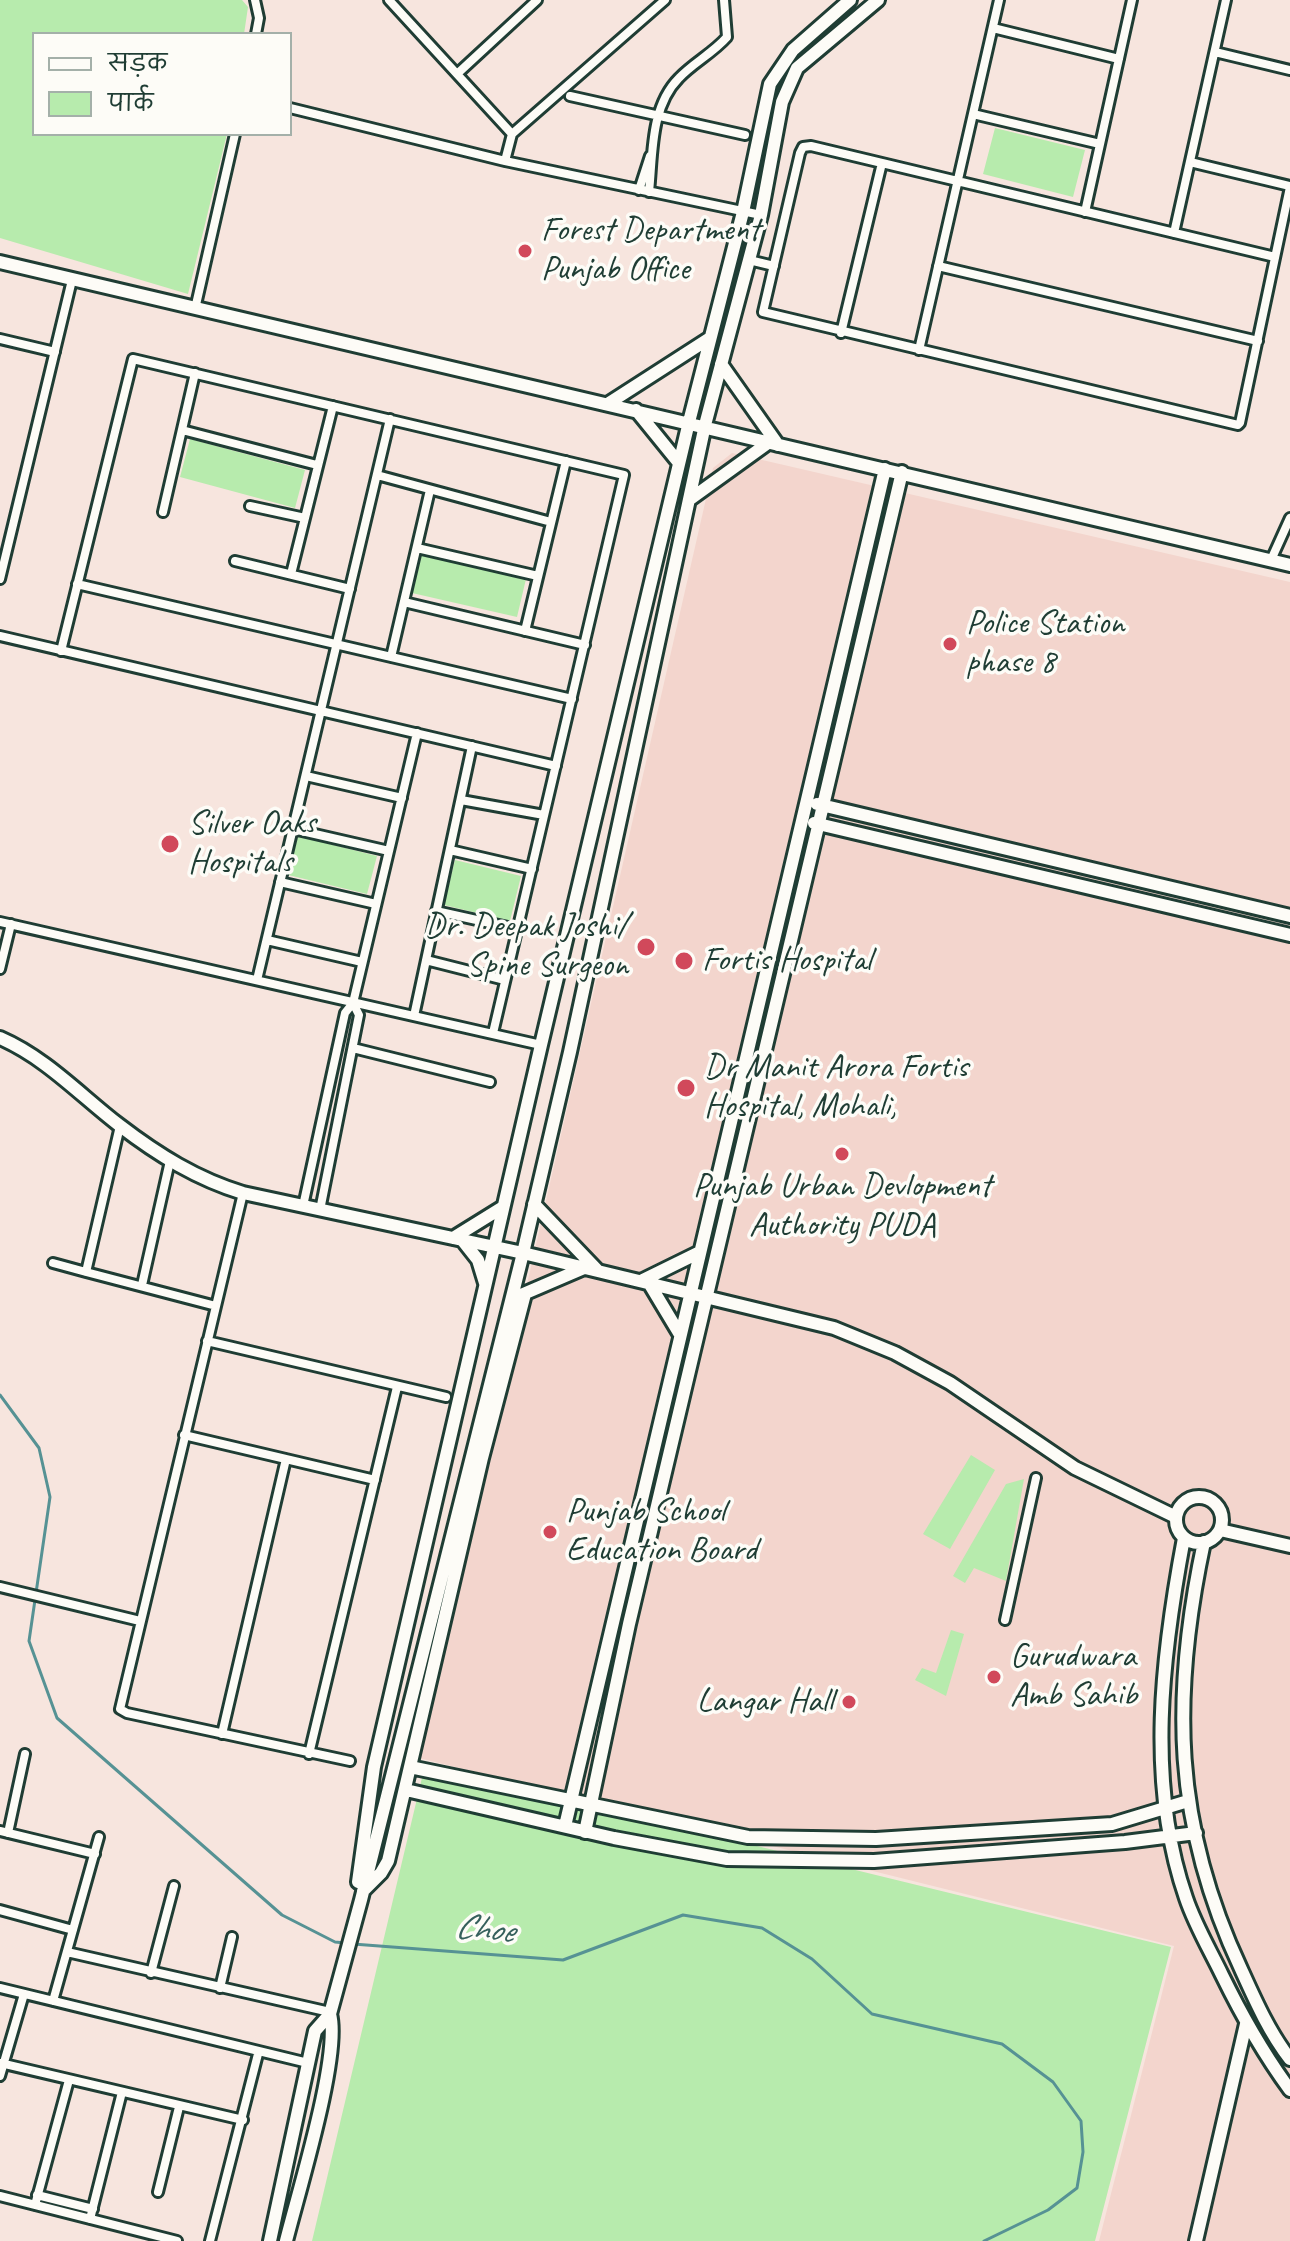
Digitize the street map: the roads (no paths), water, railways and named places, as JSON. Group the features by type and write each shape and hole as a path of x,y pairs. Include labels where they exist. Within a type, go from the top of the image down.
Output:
{"street":[{"path":"255,0 259,18 256,32"},
{"path":"389,0 512,134"},
{"path":"457,74 537,0"},
{"path":"505,161 512,134 665,0"},
{"path":"639,190 659,116 671,86 727,37 724,0"},
{"path":"362,1895 356,1891 374,1767 679,463 743,212 770,84 793,50 850,0"},
{"path":"270,2241 315,2031 330,2013 362,1895 512,1299 705,425 761,215 787,84 797,68 878,0"},
{"path":"919,350 999,0"},
{"path":"1085,212 1132,0"},
{"path":"1174,233 1226,0"},
{"path":"993,28 1119,59"},
{"path":"1215,52 1290,70"},
{"path":"570,96 745,135"},
{"path":"292,108 505,161 761,215"},
{"path":"973,114 1100,144"},
{"path":"195,309 235,136"},
{"path":"1190,162 1290,186 1258,341 1237,425 767,316 763,312 803,147 958,180 1275,257"},
{"path":"649,192 650,156"},
{"path":"841,333 882,163"},
{"path":"749,260 774,266"},
{"path":"0,262 705,425 773,444 1290,565"},
{"path":"938,266 1258,341"},
{"path":"0,579 72,280"},
{"path":"609,403 710,338"},
{"path":"0,339 55,352"},
{"path":"61,651 130,361 134,359 625,477 493,1033"},
{"path":"721,364 773,444"},
{"path":"163,512 195,373"},
{"path":"291,574 333,406"},
{"path":"635,409 679,463"},
{"path":"257,980 390,419"},
{"path":"182,430 317,465"},
{"path":"689,500 773,444"},
{"path":"525,631 566,461"},
{"path":"565,1826 581,1746 885,469"},
{"path":"585,1832 629,1624 902,472"},
{"path":"377,475 551,522"},
{"path":"391,657 430,490"},
{"path":"250,506 305,518"},
{"path":"1271,560 1290,518"},
{"path":"417,548 538,576"},
{"path":"235,561 350,589"},
{"path":"77,584 572,699"},
{"path":"404,602 585,645"},
{"path":"0,636 556,766"},
{"path":"303,1206 345,1013 353,1003 417,733"},
{"path":"414,1016 472,746"},
{"path":"306,776 402,798"},
{"path":"461,800 544,815"},
{"path":"806,801 1290,916"},
{"path":"801,820 1290,935"},
{"path":"293,829 389,851"},
{"path":"951,855 955,837"},
{"path":"450,850 532,869"},
{"path":"280,882 376,904"},
{"path":"1225,919 1229,902"},
{"path":"436,911 517,929"},
{"path":"0,922 541,1045"},
{"path":"0,969 11,924"},
{"path":"267,940 362,962"},
{"path":"426,960 505,980"},
{"path":"320,1210 359,1015 353,1003"},
{"path":"0,1038 30,1051 120,1126 170,1161 208,1181 243,1193 523,1253 834,1328 895,1353 950,1383 1075,1468 1176,1517"},
{"path":"353,1048 490,1082"},
{"path":"86,1272 120,1126"},
{"path":"142,1285 170,1161"},
{"path":"243,1193 120,1705 123,1712 350,1761"},
{"path":"534,1204 598,1271"},
{"path":"458,1240 503,1207"},
{"path":"458,1240 478,1260 486,1286"},
{"path":"645,1282 698,1253"},
{"path":"53,1263 216,1306"},
{"path":"512,1299 584,1268"},
{"path":"645,1282 679,1333"},
{"path":"362,1895 385,1869 482,1458 525,1294"},
{"path":"207,1341 446,1397"},
{"path":"309,1754 397,1387"},
{"path":"184,1435 375,1480"},
{"path":"222,1734 286,1459"},
{"path":"1005,1620 1036,1478"},
{"path":"643,1490 660,1495"},
{"path":"1220,1530 1219,1509 1202,1497 1182,1504 1176,1517 1184,1538 1163,1670 1161,1731 1166,1808 1186,1898 1246,2024 1290,2090"},
{"path":"1290,1546 1220,1530 1204,1542 1189,1611 1181,1690 1182,1746 1188,1801 1215,1914 1264,2018 1290,2059"},
{"path":"1184,1538 1204,1542"},
{"path":"0,1587 140,1621"},
{"path":"612,1620 629,1624"},
{"path":"581,1746 601,1751"},
{"path":"25,1754 4,1832 95,1854"},
{"path":"410,1767 437,1769 570,1802 737,1836 876,1839 1112,1824 1188,1801"},
{"path":"406,1790 585,1832 715,1858 874,1861 1196,1833"},
{"path":"53,2001 99,1837"},
{"path":"151,1973 174,1886"},
{"path":"0,1910 73,1930"},
{"path":"220,1988 232,1937"},
{"path":"67,1952 330,2013"},
{"path":"0,1988 258,2054 308,2063"},
{"path":"0,2076 24,1994"},
{"path":"286,2240 326,2077 334,2031 330,2013"},
{"path":"1196,2241 1246,2024"},
{"path":"210,2241 258,2054"},
{"path":"2,2063 243,2120"},
{"path":"35,2205 69,2080"},
{"path":"92,2214 122,2092"},
{"path":"158,2192 179,2107"},
{"path":"37,2195 177,2241"},
{"path":"0,2196 92,2214"}],"waterway":[{"name":"Choe","path":"0,1395 39,1448 50,1497 29,1641 57,1718 282,1915 335,1942 345,1943"},
{"name":"Choe","path":"353,1944 563,1960 683,1915 762,1928 812,1959 872,2014 1002,2044 1053,2082 1081,2121 1083,2152 1077,2188 1048,2210 984,2241"}],"place":[{"name":"Forest Department Punjab Office","path":"525,251"},
{"name":"Police Station phase 8","path":"950,644"},
{"name":"Silver Oaks Hospitals","path":"170,844"},
{"name":"Dr. Deepak Joshi/ Spine Surgeon","path":"646,947"},
{"name":"Fortis Hospital","path":"684,961"},
{"name":"Dr Manit Arora Fortis Hospital, Mohali,","path":"686,1088"},
{"name":"Punjab Urban Devlopment Authority PUDA","path":"842,1154"},
{"name":"Punjab School Education Board","path":"550,1532"},
{"name":"Gurudwara Amb Sahib","path":"994,1677"},
{"name":"Langar Hall","path":"849,1702"}]}
